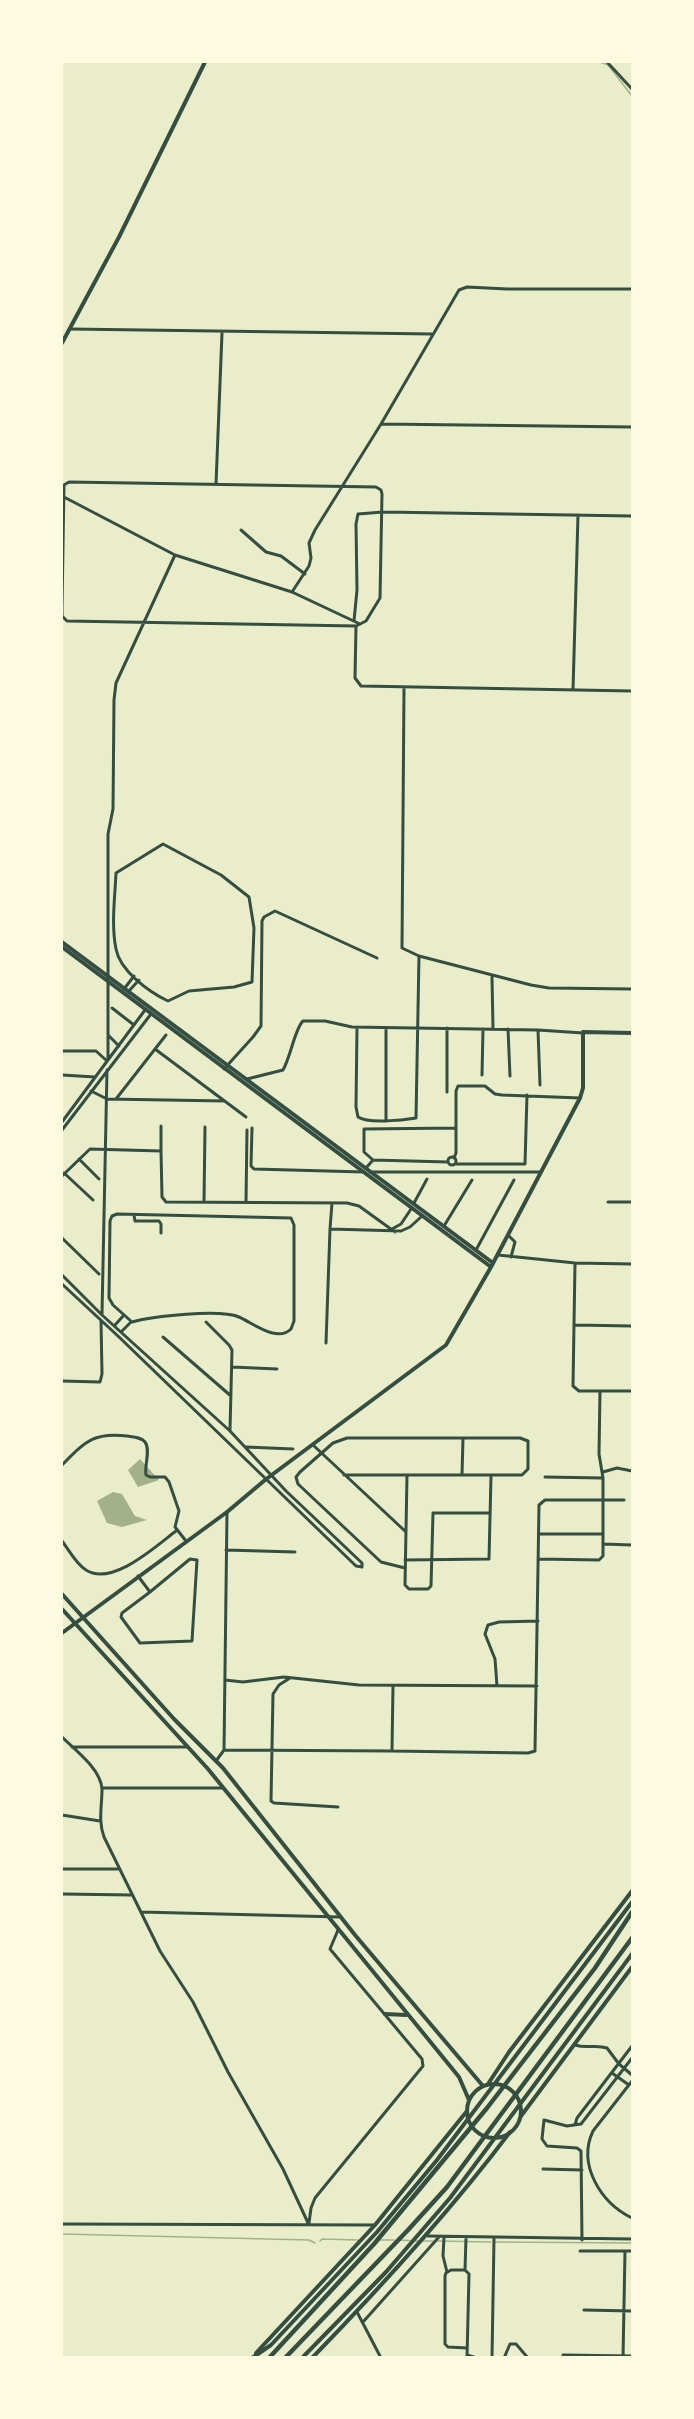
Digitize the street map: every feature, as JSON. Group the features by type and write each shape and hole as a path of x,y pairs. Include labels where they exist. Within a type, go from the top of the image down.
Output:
{"highway":[{"path":"269,2358 374,2244 481,2116 588,1977 633,1912"},
{"path":"285,2358 447,2187 633,1938"}],"street":[{"path":"62,343 119,237 205,62"},
{"path":"607,62 633,89"},
{"path":"292,592 305,575 310,561 309,543 456,293 462,288 633,289"},
{"path":"70,328 432,334"},
{"path":"216,484 222,332"},
{"path":"381,424 633,427"},
{"path":"69,482 216,484 379,488 382,494 380,598 362,625 145,624 64,619 62,607 64,485 69,482"},
{"path":"63,497 175,555 292,592 362,625"},
{"path":"354,621 357,590 357,516 360,513 633,516"},
{"path":"573,690 578,515"},
{"path":"241,530 266,552 281,556 305,575"},
{"path":"108,1061 108,834 113,809 115,690 122,669 145,624 175,555"},
{"path":"356,626 355,678 358,685 404,688 633,691"},
{"path":"404,688 400,944 405,951 492,977 549,988 633,989"},
{"path":"163,844 221,875 249,897 254,928 252,982 234,987 189,991 168,1001 154,994 139,980 123,965 116,950 116,873 163,844"},
{"path":"224,1069 261,1026 262,921 264,917 275,911 377,958"},
{"path":"62,942 414,1203 492,1265"},
{"path":"62,947 421,1217 492,1265"},
{"path":"357,1028 357,1114 363,1120 413,1119 418,1115 419,956"},
{"path":"124,989 134,976"},
{"path":"492,977 493,1029"},
{"path":"128,993 139,980"},
{"path":"112,1008 134,1026"},
{"path":"62,1121 145,1010"},
{"path":"62,1130 151,1014"},
{"path":"247,1079 284,1070 291,1055 298,1027 303,1021 325,1021 357,1028 538,1029 583,1033 633,1033"},
{"path":"386,1028 386,1120"},
{"path":"447,1028 447,1092"},
{"path":"482,1075 483,1029"},
{"path":"508,1029 510,1076"},
{"path":"538,1029 540,1085"},
{"path":"62,1633 227,1512 265,1480 446,1345 498,1255 580,1098 583,1088 583,1033"},
{"path":"108,1035 119,1046"},
{"path":"116,1099 166,1035"},
{"path":"155,1049 246,1117"},
{"path":"62,1051 96,1051 108,1061"},
{"path":"62,1381 100,1382 103,1350 101,1322 107,1070"},
{"path":"62,1075 96,1077"},
{"path":"455,1164 458,1086 485,1086 497,1095 580,1098"},
{"path":"91,1091 107,1099 225,1101"},
{"path":"365,1155 373,1160 448,1162 451,1165 525,1164 527,1095"},
{"path":"161,1126 163,1200 171,1203 332,1203 359,1206 393,1231"},
{"path":"204,1202 205,1127"},
{"path":"252,1128 251,1166 254,1168 362,1172 542,1172"},
{"path":"359,1162 365,1155 365,1128 456,1128"},
{"path":"246,1202 247,1130"},
{"path":"93,1200 63,1175 87,1150 161,1150"},
{"path":"448,1162 449,1158 454,1158"},
{"path":"79,1159 99,1179"},
{"path":"366,1167 373,1160"},
{"path":"414,1203 427,1179"},
{"path":"444,1226 472,1180"},
{"path":"476,1250 514,1180"},
{"path":"608,1202 633,1202"},
{"path":"326,1343 332,1203"},
{"path":"393,1231 411,1209"},
{"path":"117,1335 132,1322 185,1314 240,1317 259,1328 284,1333 291,1329 294,1321 294,1225 291,1218 287,1216 117,1214 112,1216 110,1221 109,1298 132,1322"},
{"path":"134,1215 135,1221 159,1221 161,1233"},
{"path":"330,1228 393,1231 410,1227 421,1217"},
{"path":"508,1235 515,1242 511,1258"},
{"path":"62,1238 99,1274"},
{"path":"498,1255 575,1263 633,1264"},
{"path":"575,1263 573,1386 579,1391 633,1391"},
{"path":"62,1275 102,1315 112,1327 117,1335 265,1480 356,1566 362,1567 362,1563 286,1491 230,1431 121,1332 112,1327 101,1322 62,1284"},
{"path":"112,1327 124,1315"},
{"path":"206,1322 229,1345 232,1367 230,1431"},
{"path":"575,1325 633,1326"},
{"path":"163,1337 231,1396"},
{"path":"232,1367 277,1369"},
{"path":"539,1559 599,1560 603,1556 603,1478 599,1455 600,1391"},
{"path":"62,1465 93,1437 111,1434 139,1438 144,1441 147,1452 145,1473 150,1478 165,1477 169,1482 179,1511 175,1524 176,1531 186,1541"},
{"path":"344,1474 491,1476 525,1474 528,1469 528,1441 520,1438 347,1438 336,1440 296,1477 298,1484 381,1562 405,1568"},
{"path":"462,1475 463,1438"},
{"path":"313,1445 406,1532"},
{"path":"244,1447 293,1449"},
{"path":"602,1472 617,1468 633,1472"},
{"path":"407,1475 406,1588 428,1589 431,1586 433,1513 490,1513"},
{"path":"405,1560 489,1559 491,1476"},
{"path":"544,1477 603,1478"},
{"path":"224,1750 532,1752 536,1747 540,1502 545,1500 624,1500"},
{"path":"216,1761 224,1750 227,1512"},
{"path":"62,1541 87,1572 104,1574 130,1565 176,1531"},
{"path":"540,1534 602,1534"},
{"path":"603,1544 633,1545"},
{"path":"226,1550 295,1552"},
{"path":"190,1559 197,1560 192,1641 144,1643 136,1640 122,1620 122,1613 150,1592 190,1559"},
{"path":"138,1576 150,1592"},
{"path":"62,1594 174,1719 216,1761 341,1917 483,2086"},
{"path":"62,1609 188,1747 222,1788 459,2077 469,2100"},
{"path":"497,1686 495,1659 485,1634 488,1625 498,1622 538,1621"},
{"path":"225,1680 236,1682 277,1677 393,1686 537,1686"},
{"path":"291,1678 279,1685 273,1694 270,1796 274,1803 338,1808"},
{"path":"392,1751 393,1686"},
{"path":"62,1737 95,1771 102,1788 100,1821 104,1837 170,1969 193,2002 228,2072 278,2159 309,2225"},
{"path":"72,1747 188,1747"},
{"path":"102,1788 222,1788"},
{"path":"62,1815 100,1821"},
{"path":"62,1869 120,1869"},
{"path":"488,2084 509,2052 633,1891"},
{"path":"62,1894 132,1895"},
{"path":"256,2353 271,2345 400,2205 553,2009 633,1902"},
{"path":"141,1912 341,1917"},
{"path":"309,2225 310,2208 315,2198 423,2066 422,2059 330,1949 338,1930"},
{"path":"303,2357 386,2272 450,2198 633,1954"},
{"path":"312,2358 421,2243 466,2190 518,2124 521,2116 633,1967"},
{"path":"385,2014 407,2015"},
{"path":"576,2045 584,2048 596,2046 607,2048 619,2064 633,2075"},
{"path":"575,2125 577,2118 633,2046"},
{"path":"582,2240 580,2149 551,2147 542,2139 544,2120 567,2126 581,2124 633,2058"},
{"path":"612,2073 629,2085"},
{"path":"633,2081 593,2131 589,2141 588,2156 596,2186 612,2204 633,2218"},
{"path":"510,2132 496,2138 478,2133 472,2127 467,2111 473,2093 488,2084 506,2086 513,2091 521,2107 521,2116"},
{"path":"252,2358 375,2225 467,2111"},
{"path":"543,2169 582,2170"},
{"path":"62,2224 375,2225"},
{"path":"426,2237 633,2240"},
{"path":"441,2237 447,2272 445,2344 448,2347 467,2348"},
{"path":"363,2322 441,2237"},
{"path":"466,2238 465,2270 468,2271 470,2280 467,2356 477,2358"},
{"path":"492,2358 494,2238"},
{"path":"580,2251 633,2251"},
{"path":"623,2357 625,2251"},
{"path":"447,2272 465,2270"},
{"path":"584,2310 633,2311"},
{"path":"357,2312 381,2358"},
{"path":"504,2358 510,2344 516,2344 528,2358"},
{"path":"563,2355 633,2356"}],"shaded area":[{"path":"140,1459 159,1480 138,1487 128,1470"},
{"path":"113,1492 122,1494 135,1516 147,1520 122,1527 107,1523 97,1501"}],"waterway":[{"path":"600,62 608,65 632,96"},
{"path":"62,2234 309,2240 315,2243"},
{"path":"320,2241 322,2239 358,2240"},
{"path":"378,2240 394,2240"},
{"path":"399,2240 418,2241"},
{"path":"423,2241 433,2241"},
{"path":"438,2241 491,2242"},
{"path":"495,2242 632,2243"}]}
